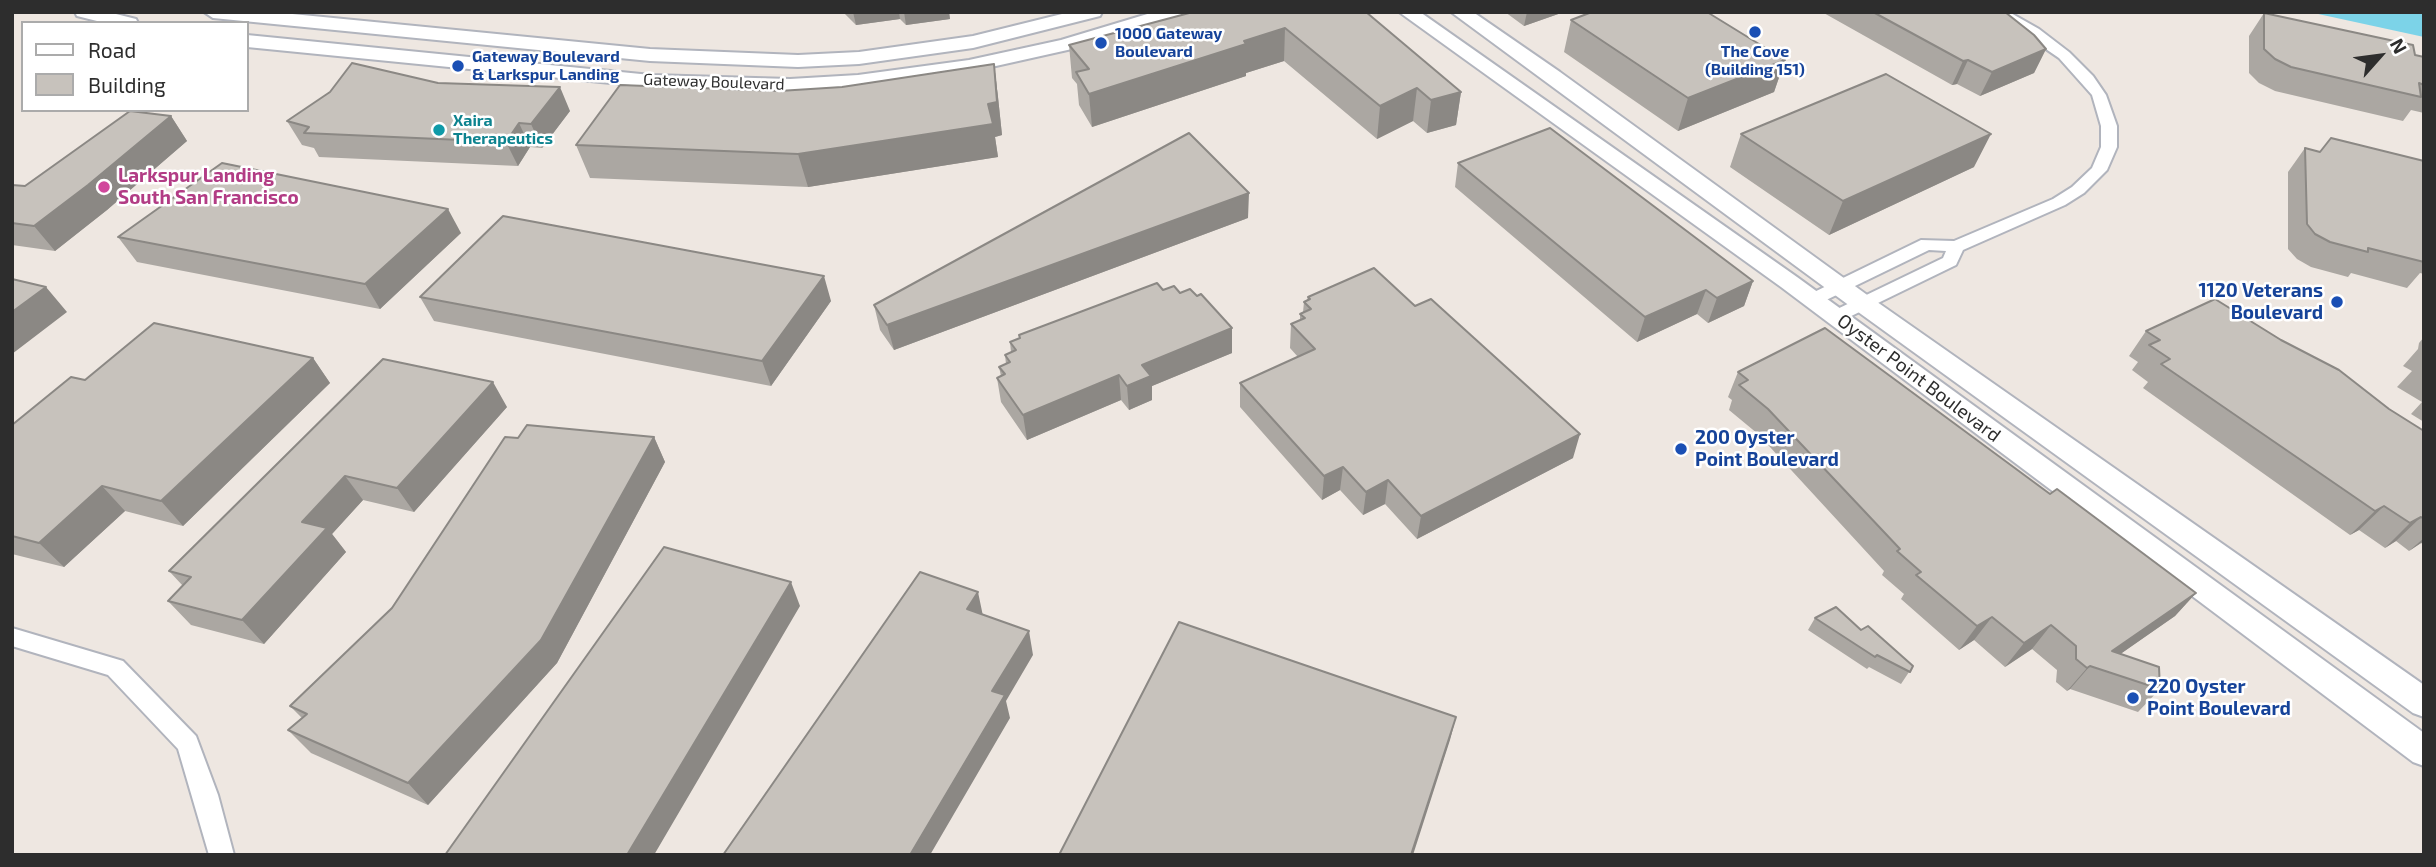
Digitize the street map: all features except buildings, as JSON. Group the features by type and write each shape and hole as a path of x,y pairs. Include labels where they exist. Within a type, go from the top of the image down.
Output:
{"main road":[{"path":"84,12 121,21"}],"street":[{"name":"Gateway Boulevard","path":"213,12 650,55 798,61 859,58 940,48 1025,31 1093,12"},
{"name":"Gateway Boulevard","path":"248,41 651,81 790,85 858,81 969,66 1065,45 1174,12"},
{"name":"Oyster Point Boulevard","path":"1408,12 1812,300 2424,751"},
{"name":"Oyster Point Boulevard","path":"1460,12 1553,76 1862,303 2424,703"},
{"path":"1812,300 1927,244 1956,247 2059,202 2078,190 2099,170 2109,147 2109,126 2088,79 2064,55 2034,32 1998,12"},
{"path":"1835,317 1950,261 1956,247"},
{"path":"12,637 116,668 170,724 188,743 206,795 222,855"}],"water":[{"path":"2309,12 2424,12 2424,37"}],"place":[{"name":"The Cove (Building 151)","path":"1755,32"},
{"name":"1000 Gateway Boulevard","path":"1101,43"},
{"name":"Gateway Boulevard & Larkspur Landing","path":"458,66"},
{"name":"Xaira Therapeutics","path":"439,130"},
{"name":"Larkspur Landing South San Francisco","path":"104,187"},
{"name":"1120 Veterans Boulevard","path":"2337,302"},
{"name":"200 Oyster Point Boulevard","path":"1681,449"},
{"name":"220 Oyster Point Boulevard","path":"2133,698"}]}
